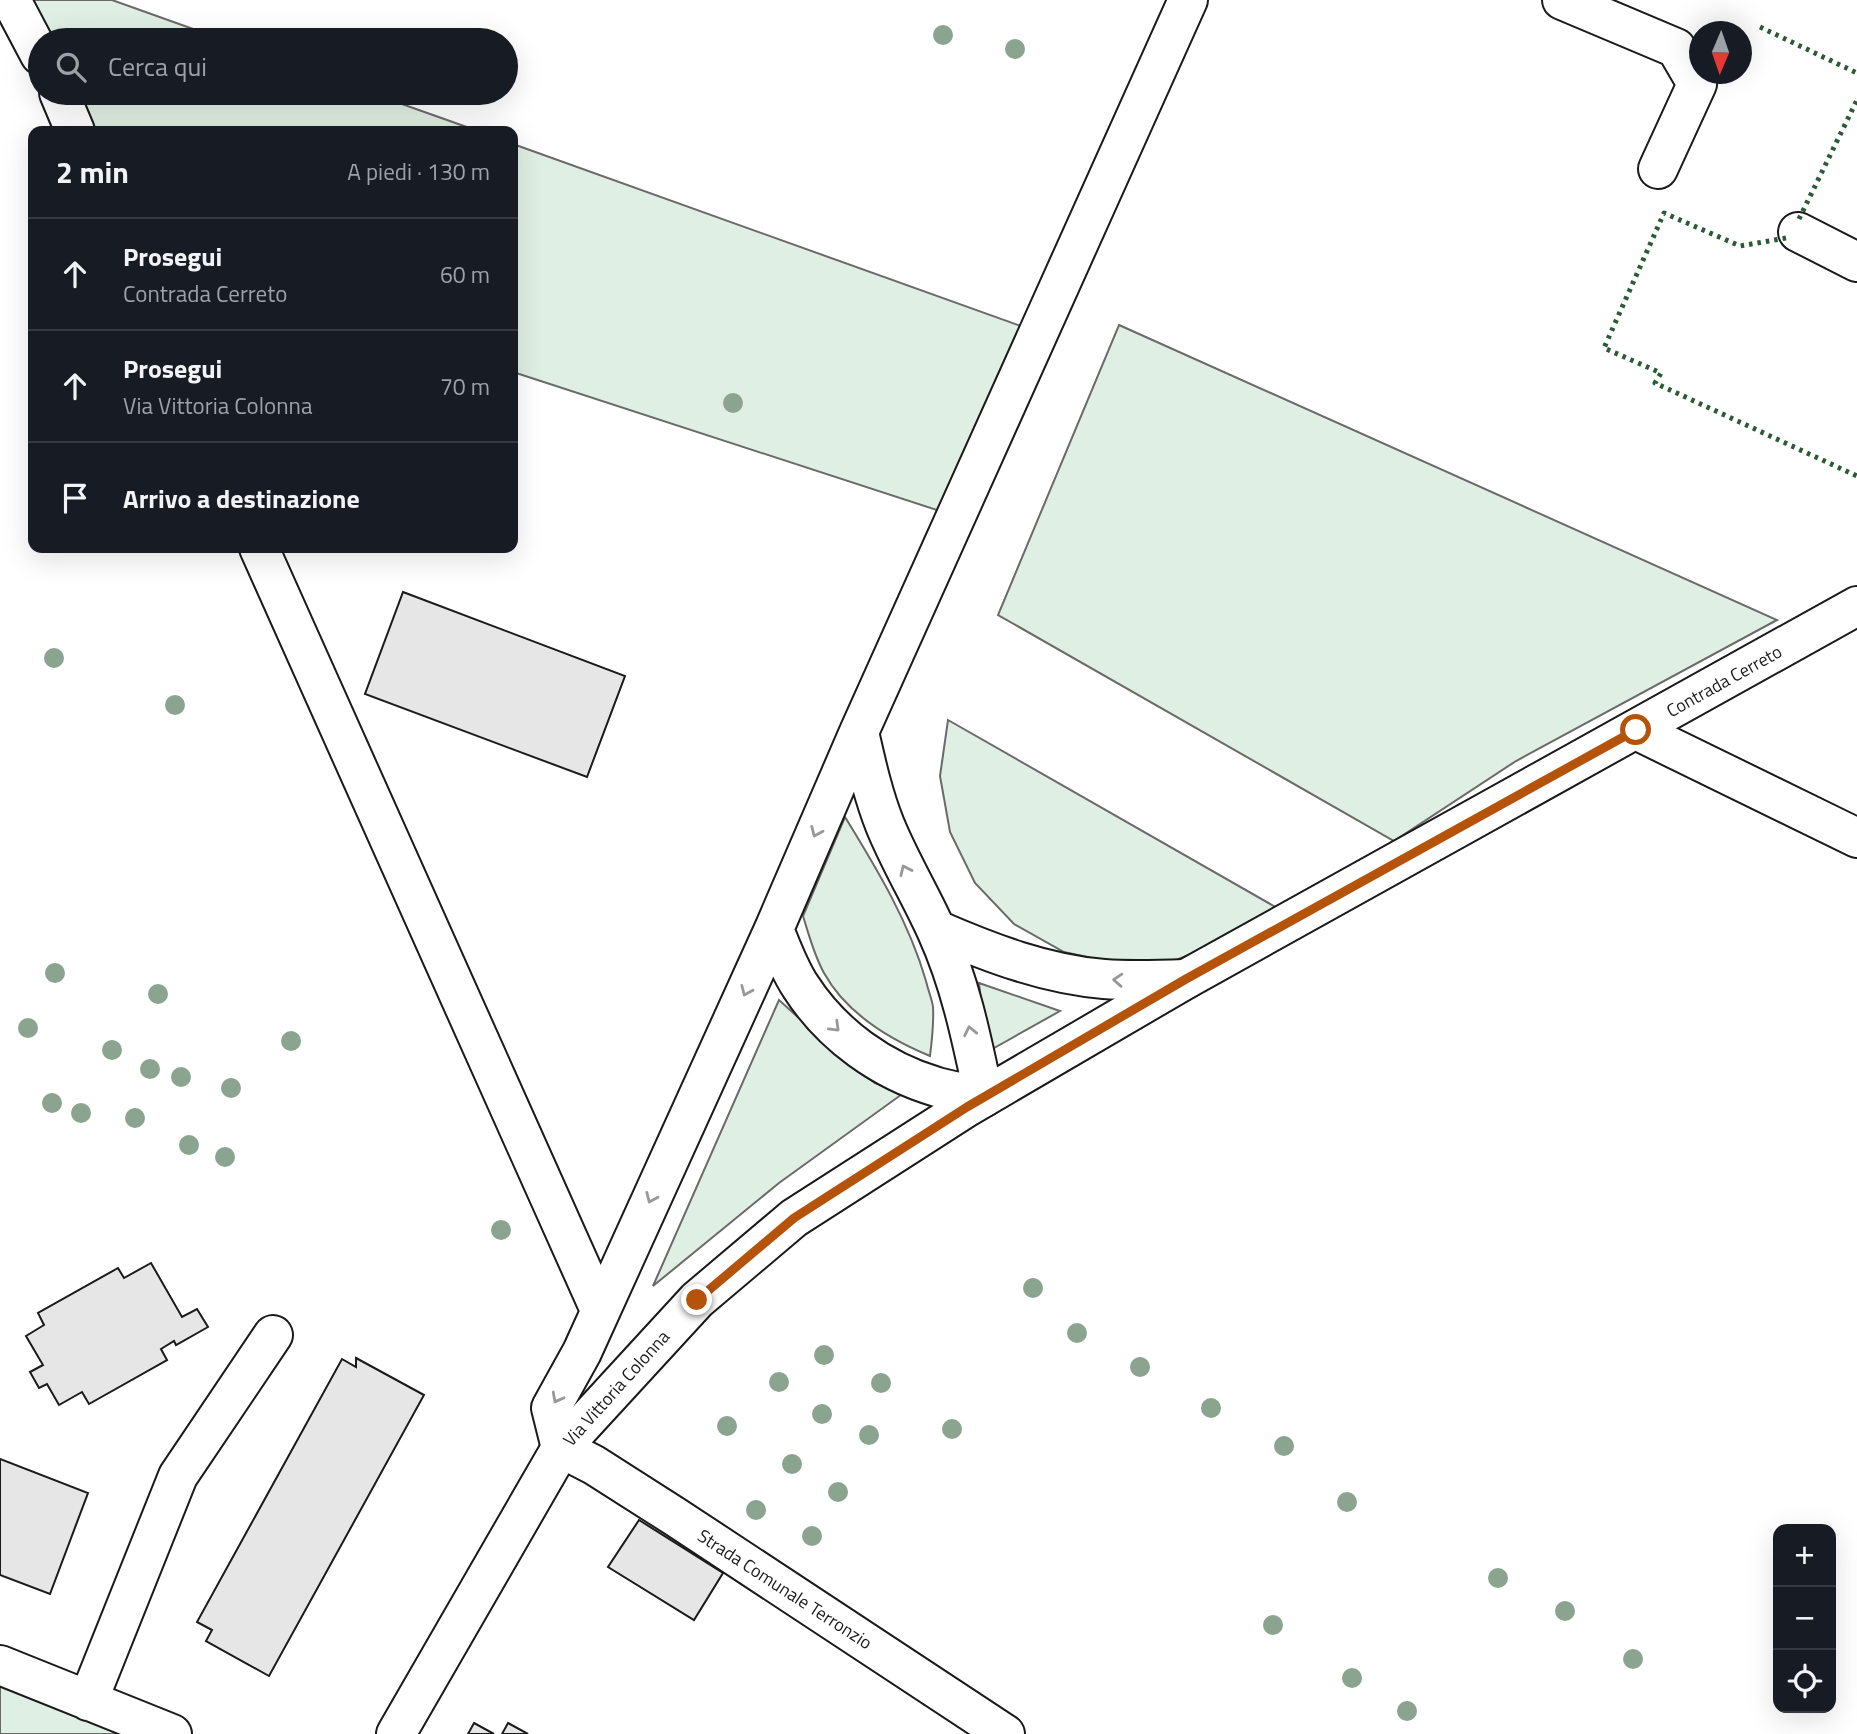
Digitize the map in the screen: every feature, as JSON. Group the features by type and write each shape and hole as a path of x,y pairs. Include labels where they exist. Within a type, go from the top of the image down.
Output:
{"street":[{"path":"11,0 28,32"},
{"path":"561,1448 551,1408 582,1352 774,929 859,732 1188,0"},
{"path":"1562,0 1676,48 1697,84 1658,169"},
{"path":"64,105 73,126"},
{"path":"1798,232 1857,262"},
{"path":"261,553 600,1310"},
{"name":"Contrada Cerreto","path":"1186,979 1857,606"},
{"path":"1636,730 1857,838"},
{"path":"774,929 785,958 801,987 838,1032 871,1057 905,1075 937,1087 985,1097 967,1015 937,930 908,877 884,824 869,777 859,732"},
{"path":"937,930 998,956 1069,974 1132,981 1186,979"},
{"name":"Via Vittoria Colonna","path":"396,1734 561,1448 697,1300 794,1218 985,1097 1186,979"},
{"path":"88,1701 178,1476 273,1335"},
{"name":"Strada Comunale Terronzio","path":"561,1448 594,1465 674,1516 1005,1734"},
{"path":"0,1665 172,1734"}],"green space":[{"path":"29,0 112,0 190,28 43,28"},
{"path":"81,105 405,105 464,126 92,126"},
{"path":"518,146 1032,330 943,512 518,374"},
{"path":"1119,325 1777,620 1516,761 1394,841 998,615"},
{"path":"948,720 1279,909 1229,939 1176,960 1119,964 1064,952 1014,924 975,883 950,832 940,776"},
{"path":"845,817 891,896 919,959 933,1007 930,1056 884,1033 856,1012 833,987 815,952 803,916"},
{"path":"979,983 1060,1011 987,1052"},
{"path":"779,1000 845,1060 875,1083 905,1092 779,1183 653,1286"},
{"path":"0,1685 120,1734 0,1734"}],"building":[{"path":"403,592 625,676 587,777 365,694"},
{"path":"151,1263 182,1317 197,1309 208,1327 176,1345 174,1341 161,1349 167,1360 89,1404 82,1392 59,1405 47,1384 39,1388 30,1372 43,1365 26,1336 44,1325 38,1313 118,1268 124,1278"},
{"path":"356,1358 424,1395 269,1676 206,1641 212,1630 197,1622 342,1359 356,1367"},
{"path":"0,1459 88,1493 50,1594 0,1575"},
{"path":"639,1520 723,1573 694,1620 608,1567"},
{"path":"474,1723 494,1734 468,1734"},
{"path":"508,1723 528,1734 502,1734"}],"hedge":[{"path":"1760,27 1857,73"},
{"path":"1799,219 1857,100"},
{"path":"1786,238 1740,246 1664,213 1604,348 1661,373 1655,383 1857,476"}],"route":[{"path":"697,1300 794,1218 967,1107 1186,979 1636,730"}]}
